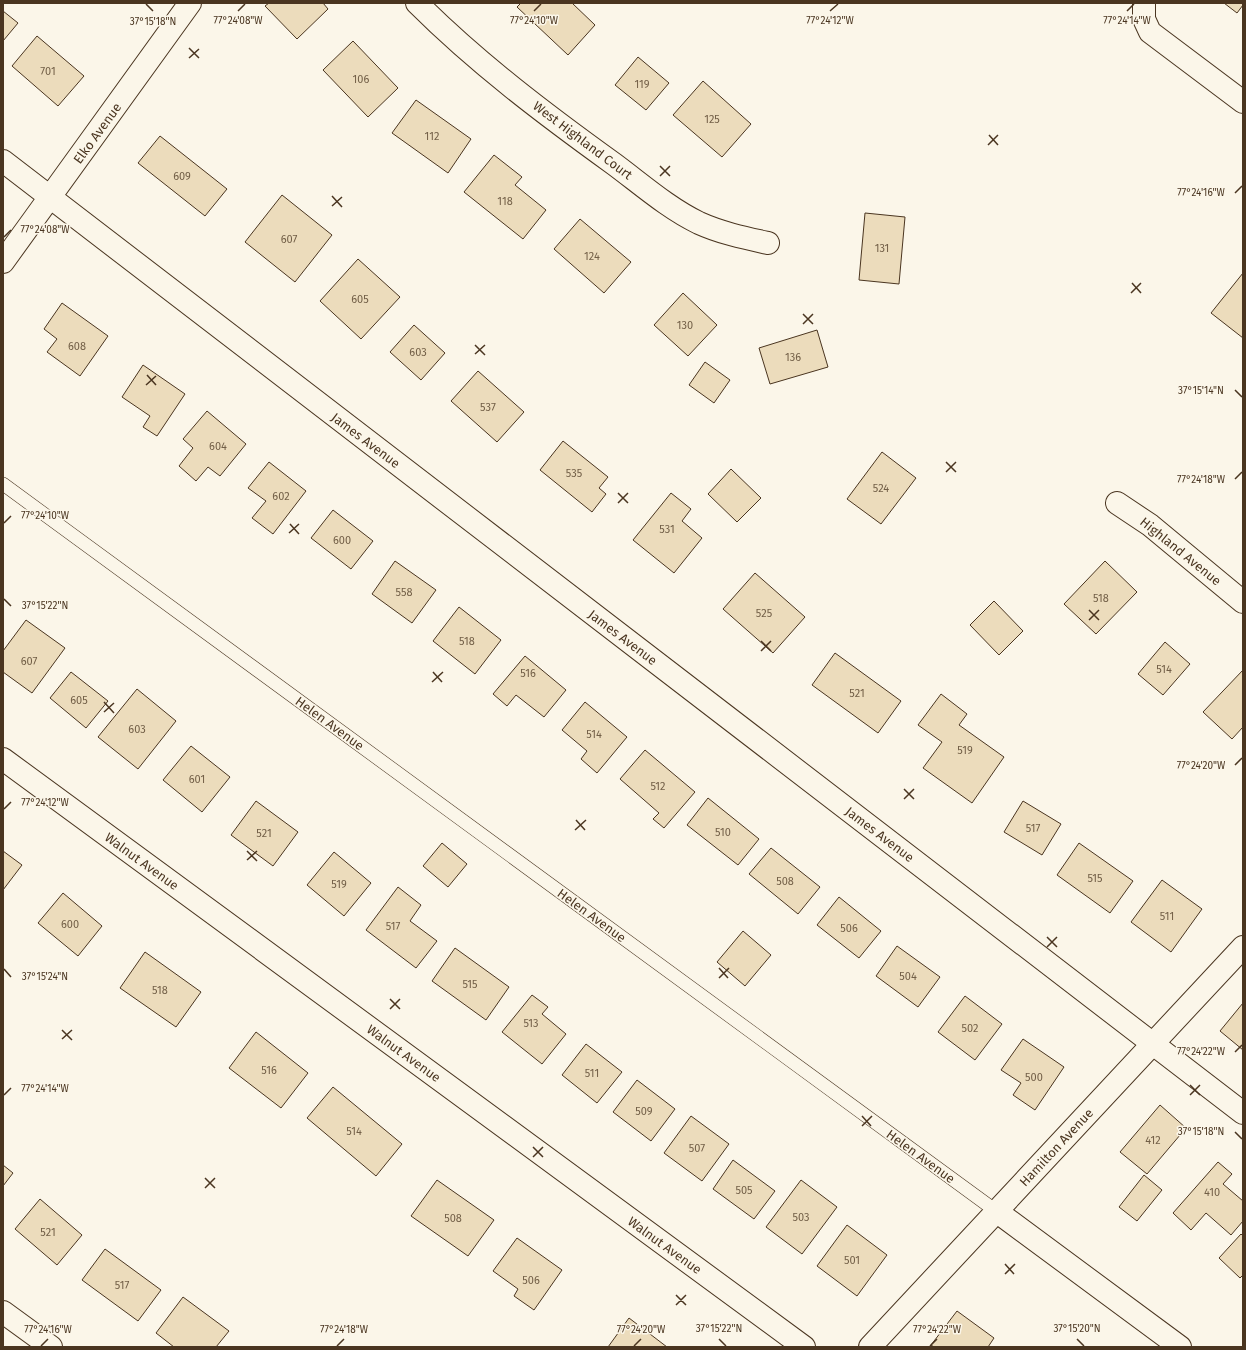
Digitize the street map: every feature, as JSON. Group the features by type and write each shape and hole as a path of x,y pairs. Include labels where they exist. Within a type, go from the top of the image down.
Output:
{"street":[{"name":"Elko Avenue","path":"3,262 190,3"},
{"name":"West Highland Court","path":"417,3 472,55 586,144 674,208 699,223 733,236 768,243"},
{"path":"1144,3 1144,18 1150,32 1243,102"},
{"name":"James Avenue","path":"3,161 1243,1113"},
{"name":"Highland Avenue","path":"1117,502 1150,525 1243,602"},
{"name":"Walnut Avenue","path":"3,759 804,1347"},
{"name":"Hamilton Avenue","path":"870,1347 1243,947"},
{"name":"Helen Avenue","path":"996,1211 1180,1347"},
{"path":"3,1312 51,1347"}],"lane":[{"name":"Helen Avenue","path":"3,484 996,1211"}],"building":[{"path":"269,3 323,3 328,9 297,39 265,6"},
{"path":"521,3 572,3 595,25 568,55 517,7"},
{"path":"1224,3 1243,3 1243,5 1237,13"},
{"path":"3,11 18,23 3,41"},
{"path":"37,36 84,76 58,106 12,66"},
{"path":"353,41 398,88 368,117 323,70"},
{"path":"638,57 669,83 646,110 615,85"},
{"path":"703,81 751,124 722,157 673,115"},
{"path":"416,100 471,139 448,173 392,133"},
{"path":"160,136 227,189 205,216 138,163"},
{"path":"494,155 522,177 515,185 546,210 523,239 464,192"},
{"path":"282,195 332,235 295,282 245,242"},
{"path":"865,213 905,217 899,284 859,280"},
{"path":"580,219 631,262 604,293 554,249"},
{"path":"358,259 400,297 361,339 320,301"},
{"path":"1243,273 1243,338 1211,313"},
{"path":"683,293 717,325 688,356 654,325"},
{"path":"62,303 108,336 80,376 47,352 57,339 44,329"},
{"path":"414,325 445,353 421,380 390,352"},
{"path":"817,330 828,367 770,384 759,348"},
{"path":"705,362 730,380 714,403 689,385"},
{"path":"143,365 185,394 157,436 143,427 150,416 122,397"},
{"path":"478,371 524,412 497,442 451,401"},
{"path":"207,411 246,444 220,476 208,467 196,481 179,466 193,448 183,439"},
{"path":"563,441 608,477 599,488 606,494 592,512 540,470"},
{"path":"882,452 916,478 881,524 847,499"},
{"path":"269,462 306,491 273,534 252,518 266,501 248,488"},
{"path":"731,469 761,498 737,522 708,494"},
{"path":"671,493 691,509 682,521 702,538 674,573 633,540"},
{"path":"333,510 373,541 351,569 311,538"},
{"path":"395,561 436,590 412,623 372,594"},
{"path":"1105,561 1137,592 1096,634 1064,604"},
{"path":"755,573 805,617 773,653 723,609"},
{"path":"994,601 1023,631 999,655 970,625"},
{"path":"459,607 501,640 475,674 433,641"},
{"path":"26,620 65,648 32,693 3,672 3,651"},
{"path":"1165,642 1190,664 1163,695 1138,674"},
{"path":"835,653 901,701 878,733 812,685"},
{"path":"525,656 566,690 544,717 516,695 507,706 493,694"},
{"path":"1243,670 1243,727 1232,739 1203,712"},
{"path":"71,672 108,701 86,728 50,698"},
{"path":"137,689 176,721 138,769 98,737"},
{"path":"941,694 967,714 959,725 1004,757 972,803 923,768 942,742 918,725"},
{"path":"585,702 627,737 597,773 581,759 587,751 562,730"},
{"path":"191,746 230,777 202,812 163,780"},
{"path":"645,750 695,792 664,828 653,819 659,813 620,779"},
{"path":"708,798 759,839 738,865 687,825"},
{"path":"256,801 298,832 273,866 231,835"},
{"path":"1023,801 1061,824 1042,855 1004,832"},
{"path":"442,843 467,864 448,887 423,866"},
{"path":"1079,843 1133,881 1110,913 1057,875"},
{"path":"771,848 820,887 798,914 749,874"},
{"path":"3,851 22,865 3,890"},
{"path":"334,852 371,883 344,916 307,885"},
{"path":"1162,880 1202,909 1171,952 1131,922"},
{"path":"398,887 421,905 410,921 437,941 416,968 366,930"},
{"path":"63,893 102,926 78,956 38,923"},
{"path":"839,897 881,931 859,958 817,925"},
{"path":"743,931 771,955 745,986 717,962"},
{"path":"897,946 940,977 918,1007 876,976"},
{"path":"455,948 509,987 486,1020 432,981"},
{"path":"145,952 201,992 176,1027 120,988"},
{"path":"532,995 548,1007 542,1014 566,1034 542,1064 502,1032"},
{"path":"965,996 1002,1024 975,1060 938,1032"},
{"path":"1243,1003 1243,1050 1220,1031"},
{"path":"256,1032 308,1073 281,1108 229,1068"},
{"path":"1023,1039 1064,1067 1035,1110 1013,1095 1021,1083 1001,1070"},
{"path":"586,1044 622,1072 597,1103 562,1075"},
{"path":"637,1080 675,1109 651,1141 613,1112"},
{"path":"333,1087 402,1144 376,1176 307,1118"},
{"path":"1160,1105 1186,1128 1147,1174 1120,1152"},
{"path":"691,1116 729,1144 702,1181 664,1153"},
{"path":"733,1160 775,1191 754,1219 713,1189"},
{"path":"1218,1162 1232,1174 1223,1184 1243,1201 1243,1221 1231,1235 1206,1213 1191,1230 1173,1213"},
{"path":"3,1165 13,1173 3,1186"},
{"path":"1144,1175 1162,1190 1137,1221 1119,1207"},
{"path":"437,1180 494,1220 468,1256 411,1216"},
{"path":"801,1180 837,1207 802,1254 766,1227"},
{"path":"40,1199 82,1235 57,1265 15,1229"},
{"path":"847,1225 887,1255 857,1296 817,1266"},
{"path":"1241,1234 1243,1236 1243,1275 1240,1278 1219,1258"},
{"path":"517,1238 562,1270 534,1310 514,1296 518,1289 493,1271"},
{"path":"105,1249 161,1290 138,1321 82,1280"},
{"path":"183,1297 229,1331 216,1347 174,1347 156,1333"},
{"path":"957,1311 994,1338 988,1347 934,1347 931,1345"},
{"path":"629,1318 667,1347 608,1347"}]}
